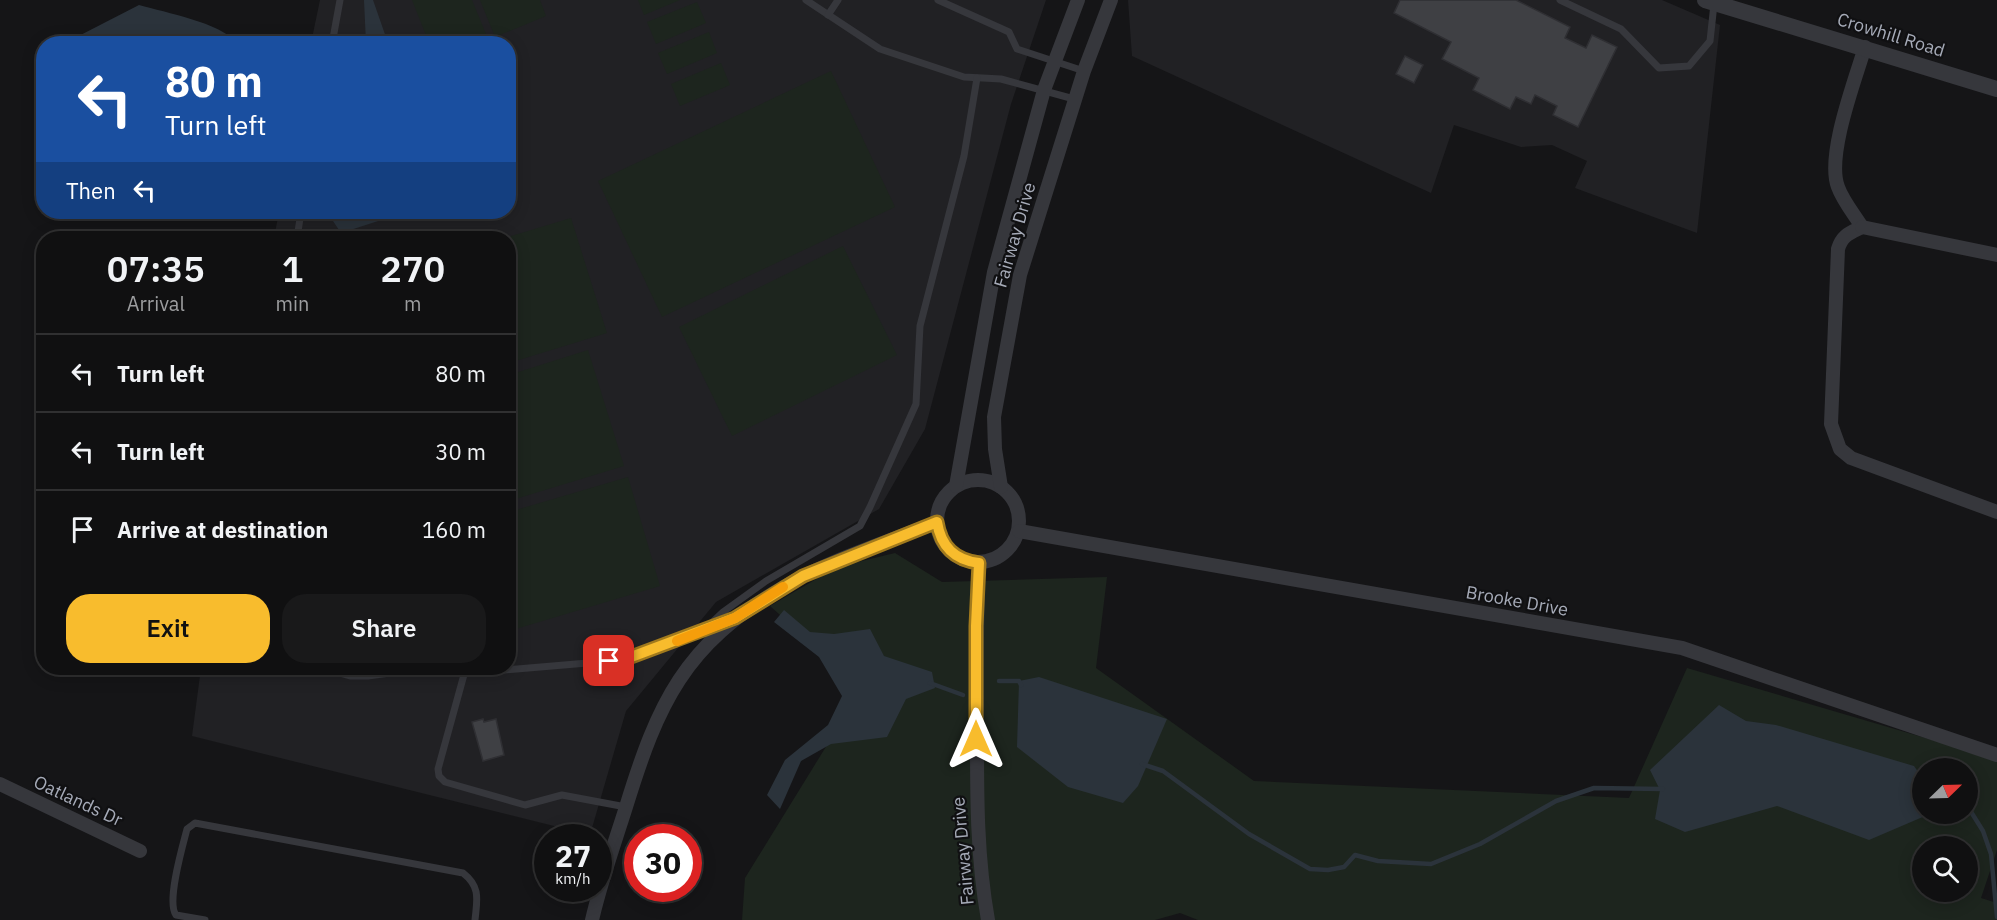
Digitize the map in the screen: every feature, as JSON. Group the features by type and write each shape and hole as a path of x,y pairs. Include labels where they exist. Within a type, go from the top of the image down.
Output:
{"street":[{"name":"Fairway Drive","path":"956,486 994,272 1044,90 1078,0"},
{"name":"Fairway Drive","path":"1001,487 995,449 994,417 1020,274 1074,99 1111,0"},
{"name":"Crowhill Road","path":"1710,2 1997,88"},
{"path":"1862,227 1838,189 1835,161 1846,112 1865,47"},
{"path":"1997,255 1862,227 1846,234 1838,249 1830,408 1831,424 1840,449 1851,458 1997,512"},
{"path":"979,480 1001,487 1016,505 1019,531 1005,553 993,560 979,563 958,557 950,551 939,533 937,522 942,502 956,486 979,480"},
{"path":"592,920 603,873 626,807 637,765 680,676 706,643 735,618 803,576 937,522"},
{"name":"Brooke Drive","path":"1019,531 1682,648 1997,755"},
{"name":"Fairway Drive","path":"979,563 976,626 976,798 979,871 988,920"},
{"name":"Oatlands Dr","path":"0,784 140,851"}],"lane":[{"path":"333,36 340,0"},
{"path":"806,0 880,49 964,77 1001,79 1074,99"},
{"path":"828,15 838,0"},
{"path":"938,0 1009,32 1017,49 1053,63 1084,71"},
{"path":"1560,0 1622,29 1659,68 1689,66 1710,41 1710,2"},
{"path":"703,631 723,612 766,581 860,526 870,507 916,404 920,326 964,156 977,78"},
{"path":"516,667 623,660 735,618"},
{"path":"464,675 438,769 438,776 445,782 525,805 562,795 626,807"},
{"path":"205,920 176,915 172,906 178,862 187,829 195,824 463,873 470,879 479,896 475,920"}],"shaded area":[{"path":"320,0 1046,0 1011,104 925,429 879,509 716,602 626,711 593,824 546,824 192,736 200,675 516,675 516,231 275,231 278,219 516,219 516,36 312,36"},
{"path":"364,0 373,0 386,36 366,36"},
{"path":"412,0 472,0 487,36 426,36"},
{"path":"480,0 540,0 546,16 495,36"},
{"path":"638,0 680,0 644,15"},
{"path":"1128,0 1662,0 1720,25 1697,233 1575,188 1587,161 1552,145 1521,147 1454,125 1431,193 1132,56"},
{"path":"697,2 706,23 656,44 647,22"},
{"path":"139,5 205,24 229,36 79,36"},
{"path":"709,32 717,53 667,74 658,53"},
{"path":"36,58 36,86 34,59"},
{"path":"721,63 730,85 680,106 671,84"},
{"path":"831,71 895,207 662,317 598,181"},
{"path":"571,218 607,333 516,361 516,235"},
{"path":"332,219 384,219 347,231 340,231"},
{"path":"843,246 897,355 732,436 679,327"},
{"path":"588,350 624,466 516,499 516,373"},
{"path":"628,477 660,586 516,629 516,510"},
{"path":"895,553 942,582 1107,577 1096,668 1254,781 1629,798 1687,668 1997,759 1997,850 1981,898 1997,903 1997,920 1198,920 1180,913 1155,920 742,920 745,878 848,711 843,671 770,606 837,567"},
{"path":"784,610 810,632 834,634 870,629 884,656 932,672 935,688 906,699 887,737 831,744 801,761 780,809 767,795 785,760 828,725 842,696 819,657 774,622"},
{"path":"1039,677 1167,719 1138,786 1123,803 1068,787 1017,747 1019,681"},
{"path":"1719,705 1746,721 1776,725 1912,765 1912,822 1869,840 1777,806 1685,832 1655,819 1660,790 1650,770"}],"building":[{"path":"1400,0 1516,0 1570,27 1565,38 1586,48 1592,35 1617,47 1578,127 1553,115 1557,106 1535,95 1531,104 1516,97 1510,109 1473,90 1479,78 1442,59 1451,42 1394,13"},
{"path":"1405,56 1423,65 1414,83 1396,74"},
{"path":"483,719 484,722 496,719 504,755 483,761 472,722"}],"waterway":[{"path":"999,681 1019,681 1021,685"},
{"path":"930,683 963,695"},
{"path":"1142,764 1163,771 1249,834 1310,869 1328,870 1344,867 1355,855 1378,861 1431,864 1480,844 1556,801 1594,788 1663,789"},
{"path":"1978,823 1991,854 1997,917"}],"slow traffic":[{"path":"677,641 735,618 783,587"}],"route":[{"path":"609,661 623,660 735,618 803,576 937,522 943,543 950,551 958,557 979,563 976,626 976,739"}]}
